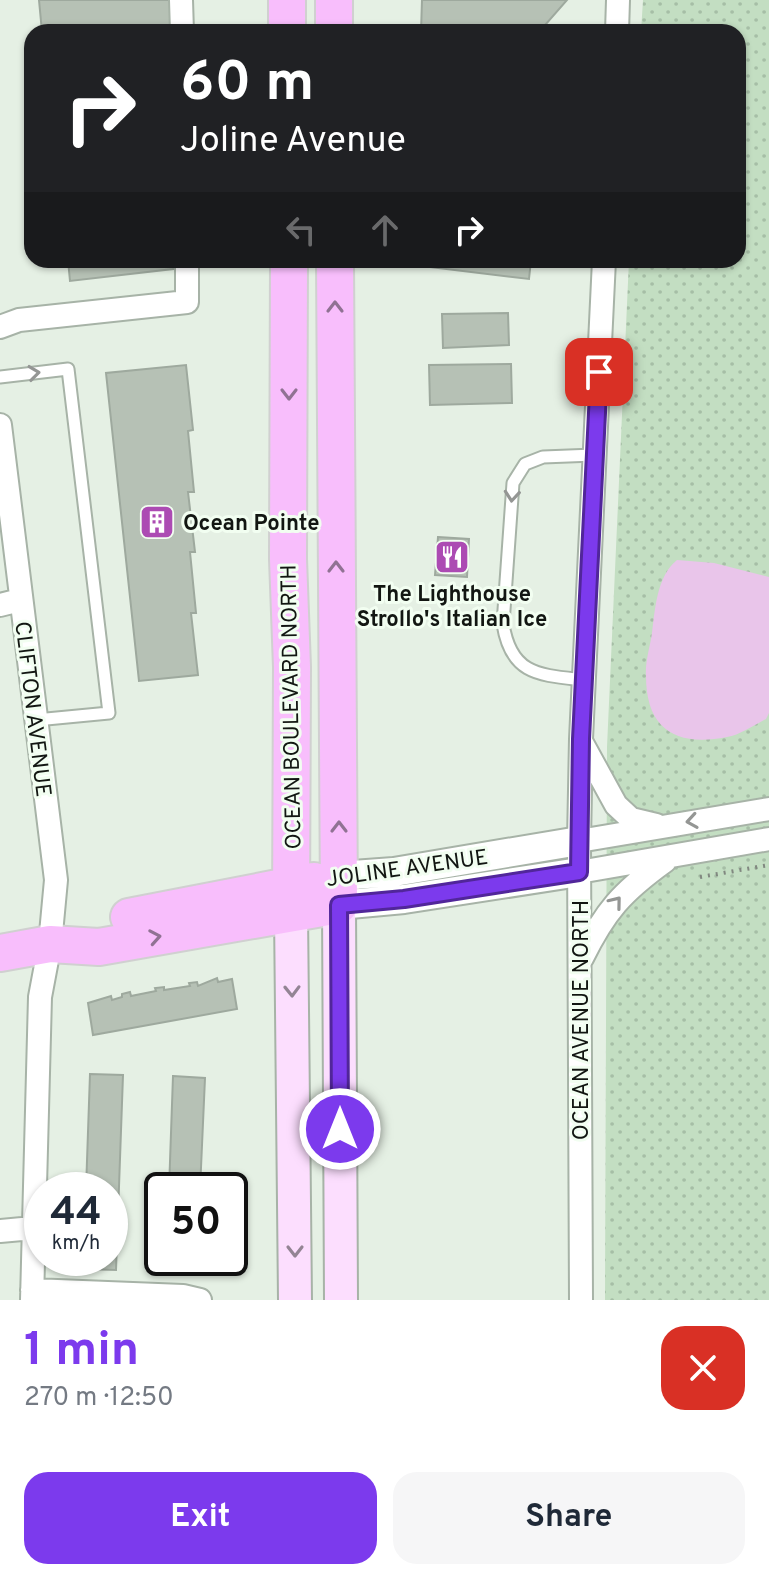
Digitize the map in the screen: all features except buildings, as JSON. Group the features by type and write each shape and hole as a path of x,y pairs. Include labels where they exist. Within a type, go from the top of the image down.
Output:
{"main road":[{"path":"287,0 287,24"},
{"path":"334,0 334,24"},
{"name":"OCEAN BOULEVARD NORTH","path":"289,268 291,899"},
{"path":"335,268 341,1300"},
{"name":"JOLINE AVENUE","path":"0,953 50,944 93,924 339,891"},
{"path":"291,899 295,1300"}],"street":[{"path":"181,0 182,24"},
{"path":"617,24 618,0"},
{"path":"0,327 19,320 187,302 187,268"},
{"name":"OCEAN AVENUE NORTH","path":"581,1300 581,739 604,268"},
{"name":"CLIFTON AVENUE","path":"0,425 10,603 36,720 56,880 50,944 40,997 35,1172"},
{"path":"581,739 616,805 631,819 661,826"},
{"name":"JOLINE AVENUE","path":"339,891 394,872 769,809"},
{"name":"JOLINE AVENUE","path":"339,891 404,899 769,839"},
{"path":"580,963 595,932 620,896 670,857"},
{"path":"0,1231 24,1229"},
{"path":"32,1295 183,1296 200,1300"}],"lane":[{"path":"0,377 68,369 109,713 36,720"},
{"path":"584,680 532,672 515,660 506,643 503,624 513,483 525,464 543,457 594,455"}],"path":[{"path":"693,878 769,865"}],"green space":[{"path":"643,0 769,0 769,1300 605,1300 607,747 629,268 746,268 746,24 642,24"}],"shaded area":[{"path":"677,560 714,563 769,577 769,713 766,719 732,736 693,739 679,736 658,722 647,695 646,671 656,604 665,575"}],"place":[{"name":"Ocean Pointe","path":"157,522"},
{"name":"The Lighthouse Strollo's Italian Ice","path":"452,557"}],"route":[{"path":"340,1129 339,905 404,899 579,872 581,739 599,372"}]}
